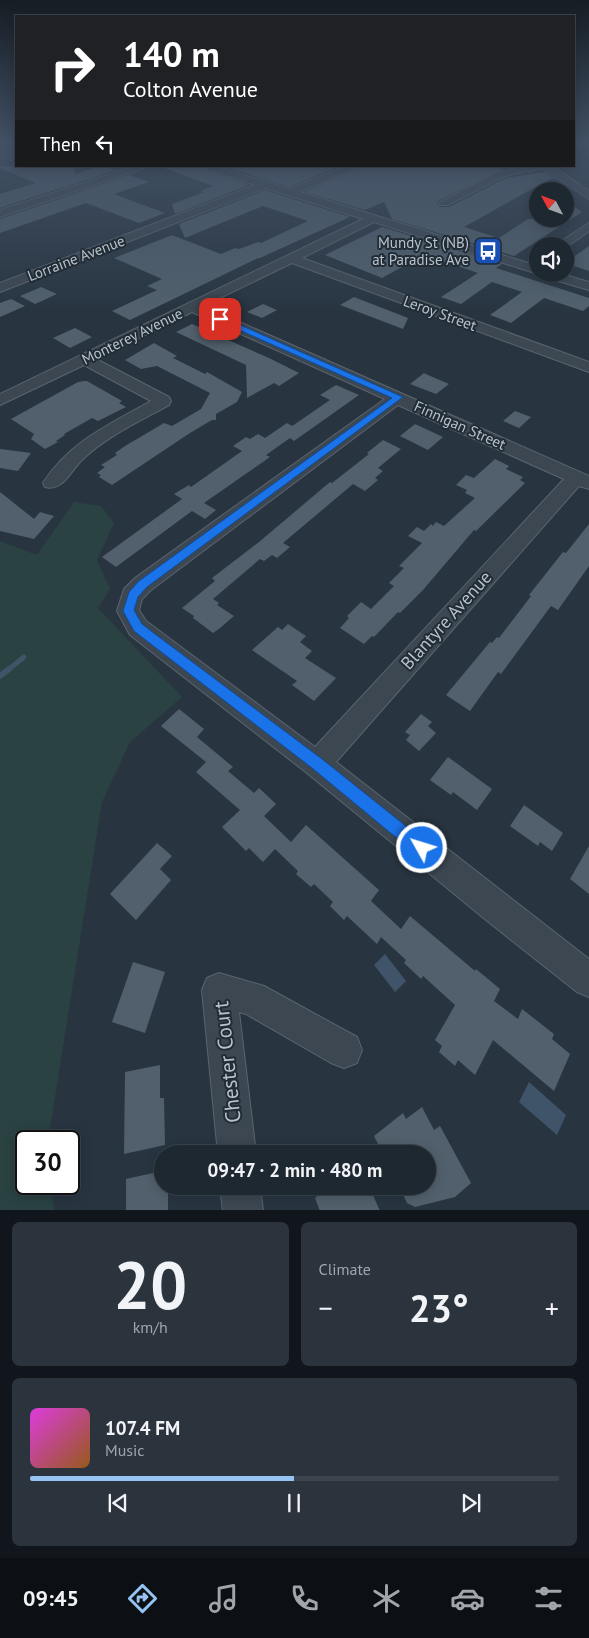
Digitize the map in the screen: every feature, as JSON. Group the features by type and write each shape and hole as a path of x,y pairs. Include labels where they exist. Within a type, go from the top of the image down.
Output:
{"street":[{"path":"0,214 47,198"},
{"name":"Lorraine Avenue","path":"0,288 229,198"},
{"path":"306,198 529,264"},
{"path":"444,204 454,198"},
{"name":"Monterey Avenue","path":"0,400 372,219"},
{"path":"573,237 589,226"},
{"name":"Leroy Street","path":"291,258 589,367"},
{"path":"574,282 589,286"},
{"name":"Finnigan Street","path":"193,307 582,480"},
{"path":"52,483 74,457 89,443 163,401 85,359"},
{"path":"398,397 143,584 135,591 129,602 128,611 138,628 317,764 497,909 589,980"},
{"name":"Blantyre Avenue","path":"317,764 582,480"},
{"name":"Chester Court","path":"236,1145 219,990 252,998 344,1050"},
{"path":"241,1195 243,1210"}],"green space":[{"path":"74,502 101,506 114,523 97,560 110,589 98,608 182,697 130,742 102,802 50,1130 15,1130 15,1195 52,1195 54,1210 0,1210 0,541 37,555"}],"water":[{"path":"385,954 406,981 395,992 374,965"},
{"path":"529,1082 566,1115 557,1135 519,1102"}],"building":[{"path":"0,198 29,198 0,208"},
{"path":"60,198 126,198 165,213 139,223 86,203 0,233 0,219"},
{"path":"187,198 215,198 175,214 172,204"},
{"path":"244,198 292,198 350,217 258,258 130,320 112,311 157,290 147,286 162,279 114,258 172,235 221,254 235,248 239,249 258,242 261,243 308,221 263,206 185,238 179,224"},
{"path":"327,198 443,198 438,201 437,204 440,207 449,207 466,198 515,198 464,227 499,238 528,219 529,228 557,228 543,237 529,237 529,246 514,256 392,219 384,202 365,210"},
{"path":"574,206 582,212 574,217"},
{"path":"382,227 502,264 496,268 529,279 529,282 539,282 589,298 589,306 583,311 544,298 511,323 490,315 522,292 492,282 461,304 441,297 478,273 424,255 382,278 325,255"},
{"path":"589,246 589,271 574,266 574,257"},
{"path":"41,287 57,294 35,304 20,296"},
{"path":"354,297 408,318 403,329 340,305"},
{"path":"11,299 25,306 0,317 0,303"},
{"path":"263,304 277,310 262,318 247,312"},
{"path":"192,324 299,373 279,386 274,383 247,398 246,365 176,332"},
{"path":"75,328 92,337 70,348 53,338"},
{"path":"154,343 177,356 173,358 205,374 207,372 242,392 237,402 216,414 216,420 212,420 190,433 112,485 99,477 101,475 97,473 105,467 101,465 117,455 115,453 125,446 164,423 172,426 201,409 210,393 157,366 141,369 125,360"},
{"path":"424,373 449,384 436,394 410,384"},
{"path":"87,381 122,401 119,403 126,407 98,421 92,418 64,434 56,441 58,442 45,449 31,439 34,434 11,419 78,382"},
{"path":"336,385 359,395 294,441 290,438 266,455 270,457 204,503 216,510 205,519 192,511 116,567 102,557 182,499 174,494 189,485 191,487 242,451 233,446 246,437 250,439 258,434 265,438 287,423 292,426 330,400 320,395"},
{"path":"515,411 531,417 519,428 503,421"},
{"path":"415,424 443,437 428,450 400,436"},
{"path":"383,440 401,449 378,468 383,471 375,478 378,480 365,491 353,484 283,543 290,547 277,558 272,555 264,561 260,559 213,599 219,603 217,605 234,616 220,628 213,633 182,608 215,581 212,578 259,542 330,482 332,483 369,454 367,453"},
{"path":"0,449 31,453 18,471 0,468"},
{"path":"495,459 509,466 506,469 523,477 520,480 525,483 476,531 474,530 423,590 374,637 372,636 364,644 340,628 349,618 347,616 361,602 371,609 394,586 389,583 404,568 399,566 422,543 408,536 417,527 424,531 436,522 444,526 475,498 465,493 467,490 456,485 466,475 474,478"},
{"path":"0,492 34,519 40,512 54,516 34,539 0,531"},
{"path":"589,524 589,566 558,610 551,606 501,674 498,672 470,711 446,695 490,642 492,643 497,637 499,638 531,596 529,595 563,552 566,553"},
{"path":"288,624 306,636 300,642 312,651 305,658 336,678 314,701 292,685 297,681 252,650 278,627 282,630"},
{"path":"179,709 204,729 197,737 233,767 228,771 254,793 259,788 276,804 264,816 291,842 306,825 379,890 371,901 401,929 410,916 475,971 476,969 500,989 494,1001 518,1019 522,1009 554,1034 552,1039 570,1054 554,1091 493,1040 475,1075 458,1060 455,1066 439,1052 442,1046 435,1040 455,1005 423,976 421,979 404,963 406,960 381,937 377,944 347,916 344,920 330,906 333,902 314,884 311,887 296,874 298,871 275,849 263,862 249,848 246,851 222,827 240,810 196,772 206,762 161,726"},
{"path":"421,714 432,722 428,726 436,733 419,751 406,740 410,735 405,732"},
{"path":"448,757 492,789 477,810 453,792 451,795 430,780"},
{"path":"524,805 563,833 552,851 540,842 538,846 510,826"},
{"path":"157,843 172,856 160,869 171,880 136,920 110,894"},
{"path":"589,846 589,894 570,879"},
{"path":"133,962 165,972 145,1033 112,1022"},
{"path":"160,1065 160,1098 164,1098 165,1145 154,1145 154,1147 124,1154 125,1072"},
{"path":"422,1107 434,1130 440,1126 471,1183 455,1197 415,1207 407,1203 403,1195 436,1195 436,1145 378,1145 374,1136 403,1113 406,1119"},
{"path":"154,1173 154,1195 168,1195 168,1210 126,1210 126,1179"},
{"path":"319,1195 373,1195 380,1210 320,1210 315,1198"}],"waterway":[{"path":"8,670 24,657"},
{"path":"0,676 9,669"}],"place":[{"name":"Mundy St (NB) at Paradise Ave","path":"488,251"}],"route":[{"path":"220,319 398,397 143,584 132,595 128,611 138,628 317,764 422,848"}]}
